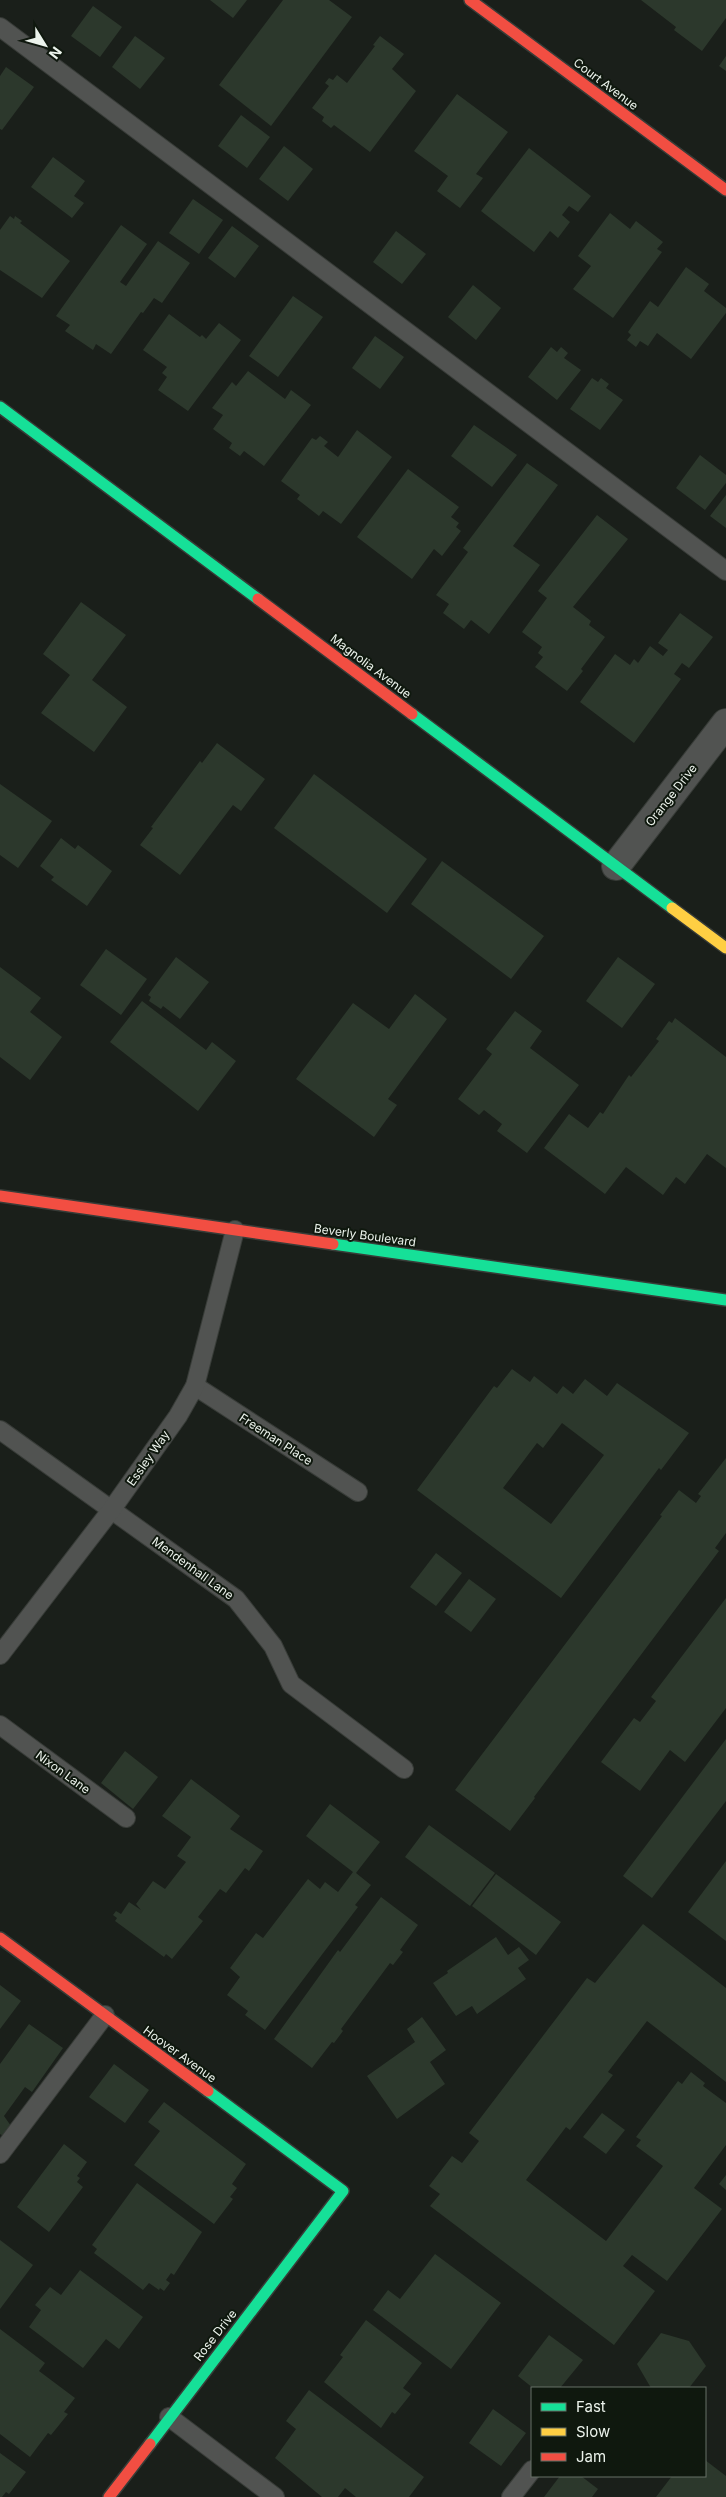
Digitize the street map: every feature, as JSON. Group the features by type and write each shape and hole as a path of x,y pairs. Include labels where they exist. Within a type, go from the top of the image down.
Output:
{"street":[{"name":"Court Avenue","path":"470,0 726,190"},
{"name":"Magnolia Avenue","path":"0,407 726,948"},
{"name":"Orange Drive","path":"616,866 726,723"},
{"name":"Beverly Boulevard","path":"0,1196 726,1300"},
{"name":"Hoover Avenue","path":"0,1938 343,2191"},
{"name":"Rose Drive","path":"109,2497 343,2191"}],"lane":[{"path":"0,27 726,572"},
{"name":"Essley Way","path":"0,1654 112,1509 178,1416 194,1386 235,1230"},
{"name":"Freeman Place","path":"194,1386 358,1492"},
{"name":"Mendenhall Lane","path":"0,1430 236,1599 273,1646 291,1684 404,1769"},
{"name":"Nixon Lane","path":"0,1725 126,1818"},
{"path":"0,2154 105,2016"},
{"path":"169,2417 275,2497"},
{"path":"511,2497 531,2471"}],"building":[{"path":"210,0 247,0 233,18"},
{"path":"283,0 329,0 352,17 271,126 219,85"},
{"path":"641,0 726,0 726,18 702,51 674,30 676,27"},
{"path":"93,6 122,27 100,57 71,36"},
{"path":"135,36 165,58 140,89 112,67"},
{"path":"380,36 404,54 392,69 416,91 370,152 334,125 331,128 322,121 324,117 312,108 329,86 325,83 329,78 333,80 337,75 347,83 375,46 373,45"},
{"path":"726,56 726,71 719,66"},
{"path":"6,67 34,87 2,130 0,129 0,76"},
{"path":"457,94 508,132 476,174 483,178 460,208 437,191 448,176 414,151"},
{"path":"241,115 270,137 247,168 218,146"},
{"path":"284,146 313,169 288,201 259,179"},
{"path":"529,148 591,196 578,212 569,206 562,215 570,222 558,238 550,231 534,252 481,211"},
{"path":"53,157 85,181 74,196 84,203 72,218 31,187"},
{"path":"193,199 223,220 199,254 169,233"},
{"path":"610,213 630,229 636,221 663,242 657,249 662,252 613,318 573,289 591,266 578,256"},
{"path":"10,216 14,219 15,216 22,221 20,223 70,261 42,298 0,270 0,230"},
{"path":"121,225 147,244 120,282 126,286 158,241 190,263 162,303 154,298 143,313 141,312 111,354 96,344 93,350 65,331 70,325 56,316"},
{"path":"232,226 259,246 235,278 208,258"},
{"path":"396,231 426,254 402,284 373,262"},
{"path":"686,267 709,284 704,291 726,308 726,313 691,359 657,333 648,346 640,341 636,347 627,340 631,335 628,332 650,301 658,307"},
{"path":"473,285 501,308 476,340 448,317"},
{"path":"293,296 323,317 278,377 249,356"},
{"path":"169,314 200,337 202,335 206,339 219,323 241,340 188,411 158,390 167,377 162,373 167,367 143,350"},
{"path":"375,336 404,357 380,389 352,368"},
{"path":"551,347 557,352 561,347 568,353 564,358 581,370 557,400 528,377"},
{"path":"248,371 285,399 291,390 311,405 264,466 244,451 240,456 229,448 232,443 213,429 223,415 212,408 232,382 236,386"},
{"path":"592,378 598,382 601,378 609,384 606,388 623,400 600,430 570,409"},
{"path":"474,425 517,455 492,487 451,456"},
{"path":"357,430 392,457 341,524 323,511 319,516 297,499 300,495 281,481 312,438 316,440 320,436 328,442 324,446 338,457"},
{"path":"700,455 726,475 726,483 705,510 676,488"},
{"path":"527,463 558,485 513,546 540,565 489,634 471,620 464,629 443,613 449,604 436,595 468,552 463,548"},
{"path":"408,469 459,507 451,517 459,523 456,527 461,531 442,556 434,549 412,579 357,537"},
{"path":"726,495 726,528 710,516"},
{"path":"597,515 628,539 573,607 591,621 589,625 605,637 581,669 583,671 567,691 535,667 543,657 538,653 542,647 522,632 547,598 538,591"},
{"path":"81,602 126,635 92,680 127,707 94,752 41,713 70,675 43,654"},
{"path":"680,613 713,637 689,668 682,663 674,674 681,679 634,743 580,702 615,654 630,665 634,659 638,663 650,646 663,656 668,650 658,643"},
{"path":"217,743 265,779 241,811 233,805 180,875 140,845 153,828 151,827 200,761 202,763"},
{"path":"314,774 427,859 387,913 274,828"},
{"path":"0,784 52,821 18,868 0,855"},
{"path":"61,838 75,849 78,845 112,871 87,906 51,880 54,877 40,866"},
{"path":"442,861 544,936 511,979 411,904"},
{"path":"106,949 147,979 121,1015 80,985"},
{"path":"176,957 209,982 180,1019 163,1006 161,1009 149,1001 151,997 148,995"},
{"path":"618,957 655,984 622,1028 586,1001"},
{"path":"0,967 41,998 30,1012 62,1037 30,1080 0,1057"},
{"path":"415,994 447,1019 388,1099 397,1105 374,1137 296,1079 353,1003 389,1029"},
{"path":"142,1001 206,1050 212,1042 236,1061 198,1111 110,1042"},
{"path":"515,1011 542,1031 530,1048 579,1085 527,1153 497,1131 502,1124 484,1110 479,1115 458,1099 492,1054 486,1049"},
{"path":"675,1018 726,1057 726,1168 707,1154 685,1184 676,1177 663,1195 626,1167 605,1194 544,1148 569,1114 588,1128 600,1112 603,1114 629,1075 631,1077 659,1041 656,1039 669,1021 672,1023"},
{"path":"512,1369 530,1382 534,1376 557,1394 563,1386 573,1394 585,1379 607,1396 617,1383 689,1433 661,1470 659,1468 561,1598 417,1490 494,1386 497,1388","holes":["562,1423 604,1455 551,1524 503,1488 537,1443 543,1448"]},
{"path":"726,1458 726,1533 715,1548 719,1551 510,1831 455,1790 662,1516 660,1515 679,1490 696,1503 701,1496 698,1494"},
{"path":"436,1553 462,1573 436,1606 410,1587"},
{"path":"469,1579 496,1599 471,1632 444,1612"},
{"path":"726,1598 726,1708 685,1762 670,1750 640,1791 601,1762 634,1718 640,1722 656,1701 651,1697"},
{"path":"726,1739 726,1801 652,1898 623,1876"},
{"path":"125,1751 158,1777 133,1809 101,1783"},
{"path":"191,1779 240,1816 230,1829 263,1851 249,1871 245,1868 226,1893 220,1889 198,1917 203,1921 172,1959 166,1954 164,1957 115,1921 117,1918 113,1915 116,1911 121,1914 129,1902 141,1910 136,1904 153,1881 165,1889 186,1862 177,1856 191,1837 162,1816"},
{"path":"330,1804 380,1842 356,1873 371,1885 355,1905 358,1907 265,2030 245,2015 248,2011 227,1995 240,1977 230,1968 256,1933 263,1938 308,1879 320,1889 325,1882 338,1892 353,1872 306,1836"},
{"path":"429,1825 495,1873 470,1906 405,1857"},
{"path":"726,1861 726,1941 688,1912"},
{"path":"496,1874 561,1922 536,1955 472,1906"},
{"path":"381,1897 418,1925 400,1950 403,1952 393,1965 390,1963 341,2029 343,2031 312,2068 274,2039 338,1950 340,1952"},
{"path":"643,1924 726,1988 726,2082 647,2021 608,2072 613,2075 570,2130 566,2127 526,2180 606,2241 663,2166 636,2146 641,2140 636,2137 678,2081 682,2084 691,2072 705,2083 703,2086 726,2103 726,2145 694,2188 722,2209 667,2281 632,2255 623,2266 655,2291 614,2345 430,2206 440,2194 429,2186 452,2156 462,2163 479,2141 469,2133 587,1978 595,1983"},
{"path":"496,1937 508,1955 519,1947 529,1960 518,1968 526,1979 477,2014 472,2006 456,2016 433,1983"},
{"path":"0,1985 21,2001 0,2029"},
{"path":"422,2017 446,2050 430,2062 445,2084 397,2119 367,2076 415,2042 407,2029"},
{"path":"29,2024 63,2048 32,2092 25,2087 4,2116 11,2126 3,2136 0,2134 0,2064"},
{"path":"114,2064 149,2090 125,2123 89,2097"},
{"path":"164,2102 246,2164 232,2184 237,2188 230,2197 233,2199 214,2224 134,2165 160,2131 148,2122"},
{"path":"602,2113 625,2130 606,2154 583,2137"},
{"path":"64,2144 87,2162 77,2176 80,2178 77,2182 83,2187 49,2232 17,2207"},
{"path":"726,2175 726,2190 719,2184"},
{"path":"137,2183 202,2232 174,2275 171,2273 166,2280 170,2283 164,2291 149,2283 143,2290 94,2253 97,2249 92,2245"},
{"path":"0,2240 33,2265 0,2309"},
{"path":"435,2254 501,2303 451,2369 373,2310 388,2290 400,2299"},
{"path":"80,2270 143,2317 119,2349 106,2339 83,2368 29,2327 41,2310 35,2305 50,2287 61,2295"},
{"path":"366,2320 422,2363 403,2388 411,2394 395,2414 392,2412 381,2428 324,2382 343,2357 340,2355"},
{"path":"0,2329 45,2363 39,2371 75,2398 64,2412 68,2414 51,2435 48,2433 30,2457 0,2434"},
{"path":"661,2333 689,2341 706,2366 690,2387 650,2387 637,2364"},
{"path":"549,2335 583,2360 561,2387 532,2387 518,2376"},
{"path":"309,2390 424,2477 409,2497 356,2497 345,2488 338,2497 322,2497 275,2458 296,2429 286,2421"},
{"path":"493,2409 526,2433 501,2466 469,2443"},
{"path":"0,2453 26,2472 9,2494 6,2492 2,2497 0,2497"},
{"path":"706,2461 726,2476 726,2497 656,2497 671,2477 706,2477"},
{"path":"559,2477 582,2477 598,2489 592,2497 544,2497"}],"traffic: fast":[{"path":"0,407 258,599"},
{"path":"412,714 672,908"},
{"path":"333,1244 726,1300"},
{"path":"150,2444 343,2191 208,2091"}],"traffic: slow":[{"path":"672,908 726,948"}],"traffic: jam":[{"path":"470,0 726,190"},
{"path":"258,599 412,714"},
{"path":"0,1196 333,1244"},
{"path":"0,1938 208,2091"},
{"path":"109,2497 150,2444"}]}
